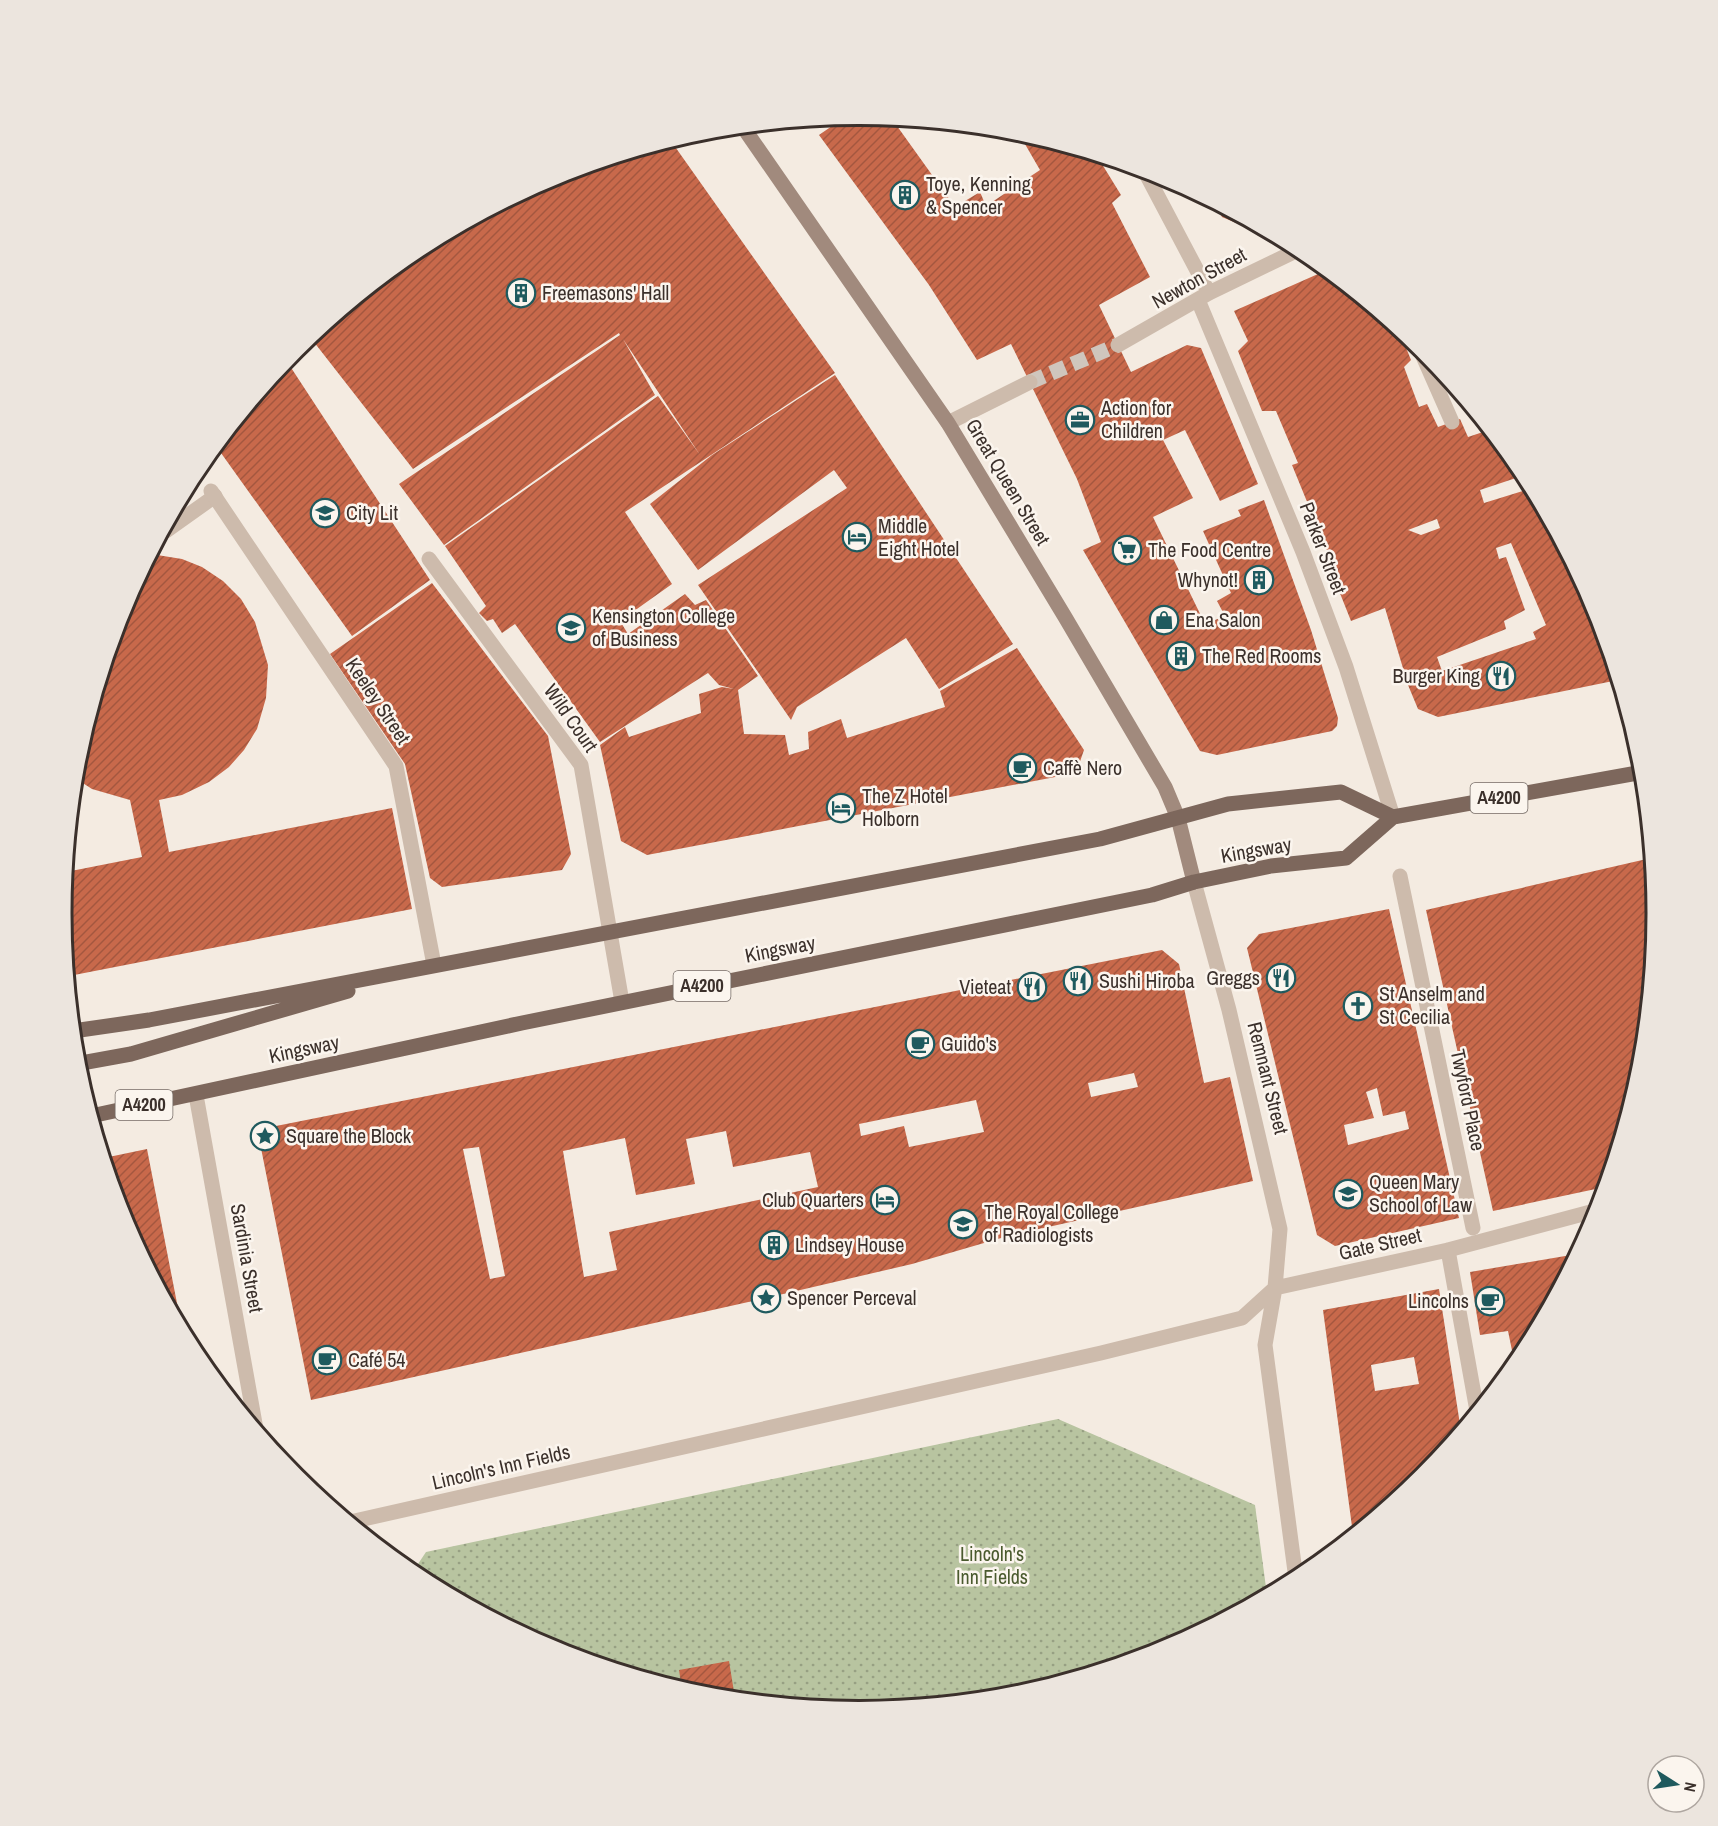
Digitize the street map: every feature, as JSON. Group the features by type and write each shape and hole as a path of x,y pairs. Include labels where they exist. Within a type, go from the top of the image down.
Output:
{"main road":[{"name":"Great Queen Street","path":"748,134 948,423 1154,768 1178,818 1194,882"},
{"name":"A4200","path":"1392,817 1633,774"},
{"name":"Kingsway","path":"81,1030 149,1020 1100,839 1228,804 1341,792 1392,817 1346,858 1271,866 1194,882 1152,895 622,1002 98,1115"},
{"name":"Kingsway","path":"86,1062 131,1054 434,965"}],"street":[{"name":"Parker Street","path":"1150,182 1203,297 1303,552 1346,667 1392,817"},
{"name":"Newton Street","path":"1118,345 1203,297 1289,254"},
{"path":"1430,373 1452,422"},
{"path":"948,423 1030,382"},
{"name":"Keeley Street","path":"174,525 213,494 396,766 434,965"},
{"name":"Wild Court","path":"429,559 581,765 622,1002"},
{"name":"Twyford Place","path":"1400,876 1473,1228"},
{"name":"Remnant Street","path":"1194,882 1230,1010 1280,1229 1275,1288"},
{"name":"Sardinia Street","path":"196,1095 254,1415"},
{"name":"Gate Street","path":"1275,1288 1448,1250 1586,1213"},
{"path":"1448,1250 1475,1402"},
{"path":"1275,1288 1265,1345 1295,1568"},
{"name":"Lincoln's Inn Fields","path":"359,1520 1090,1356 1230,1322 1242,1318 1275,1288"}],"green space":[{"name":"Lincoln's Inn Fields","path":"1058,1419 1255,1505 1266,1586 1207,1619 1160,1640 1063,1673 1013,1685 962,1693 859,1700 808,1698 705,1685 606,1658 558,1640 465,1595 422,1567 418,1564 426,1552"}],"building":[{"path":"830,127 898,128 955,207 980,192 986,206 1040,170 1025,144 1103,165 1121,195 1112,203 1150,277 1099,305 1131,372 1187,345 1201,348 1258,484 1220,501 1185,430 1163,440 1193,498 1153,517 1205,624 1225,616 1217,601 1231,593 1203,531 1241,516 1238,510 1264,500 1311,630 1338,718 1337,726 1332,731 1217,755 1200,751 1083,550 1101,542 1077,479 1011,344 977,360 929,285 819,135"},
{"path":"676,148 835,373 625,512 672,584 620,621 628,634 685,594 695,605 706,600 758,676 738,690 744,734 785,735 789,755 809,749 808,732 841,719 847,738 945,707 940,691 1017,648 1084,750 1076,773 647,855 621,841 600,745 625,727 629,737 701,713 699,694 722,687 734,689 719,685 708,673 600,742 515,624 502,633 493,619 487,621 479,613 486,606 445,546 658,396 700,455 623,339 655,395 444,545 399,484 620,335 619,333 413,469 316,344 340,321 380,289 466,231 558,186 606,168"},
{"path":"1317,274 1378,321 1406,349 1411,360 1404,367 1419,407 1427,404 1438,427 1460,419 1468,437 1482,432 1513,476 1515,478 1480,490 1484,503 1523,491 1565,565 1587,614 1611,682 1438,717 1418,709 1408,685 1385,608 1351,621 1324,553 1328,553 1292,465 1298,463 1276,411 1262,411 1238,351 1248,341 1234,311","holes":["1437,519 1440,528 1421,535 1408,530","1511,543 1546,625 1533,632 1536,639 1442,671 1437,657 1506,629 1504,621 1525,610 1506,557 1499,559 1496,548"]},
{"name":"City Lit","path":"292,369 430,580 352,636 221,453 267,394"},
{"name":"Middle Eight Hotel","path":"835,375 1013,644 939,689 906,638 797,707 791,720 698,585 847,488 834,470 698,570 650,504 712,455"},
{"path":"158,555 182,559 202,567 223,581 241,599 255,622 268,665 266,698 257,729 244,750 229,767 209,782 182,795 159,800 169,852 392,808 412,909 75,975 72,913 74,870 142,857 130,800 92,789 83,783 87,759 114,660 132,612"},
{"path":"432,583 548,736 571,854 562,870 442,887 430,878 405,764 330,654"},
{"path":"1644,860 1646,913 1639,1016 1631,1067 1619,1117 1595,1189 1493,1211 1426,910"},
{"path":"1389,909 1459,1218 1335,1246 1317,1235 1247,948 1259,934","holes":["1377,1088 1383,1116 1405,1111 1409,1129 1348,1145 1344,1125 1374,1118 1366,1092"]},
{"path":"1162,950 1179,964 1204,1083 1230,1077 1253,1181 1008,1236 912,1264 766,1298 311,1400 260,1143 271,1127","holes":["1134,1073 1138,1087 1091,1097 1088,1083","976,1100 984,1132 909,1147 904,1126 861,1136 859,1124","726,1131 733,1167 810,1152 818,1187 609,1232 617,1270 584,1277 563,1151 625,1138 636,1195 695,1184 686,1139","479,1147 505,1276 490,1279 463,1149"]},
{"path":"147,1149 178,1307 153,1261 132,1214 111,1157"},
{"path":"1567,1256 1541,1307 1512,1351 1508,1331 1480,1335 1470,1272"},
{"path":"1439,1289 1460,1421 1378,1505 1352,1526 1323,1310","holes":["1414,1357 1419,1384 1375,1391 1371,1365"]},
{"path":"729,1661 734,1689 680,1679 679,1670"}],"tunnel":[{"path":"1030,382 1118,345"}],"place":[{"name":"Toye, Kenning & Spencer","path":"905,195"},
{"name":"Freemasons' Hall","path":"521,293"},
{"name":"Action for Children","path":"1080,420"},
{"name":"City Lit","path":"325,513"},
{"name":"Middle Eight Hotel","path":"857,537"},
{"name":"The Food Centre","path":"1127,550"},
{"name":"Whynot!","path":"1259,580"},
{"name":"Ena Salon","path":"1164,620"},
{"name":"Kensington College of Business","path":"571,628"},
{"name":"The Red Rooms","path":"1181,656"},
{"name":"Burger King","path":"1501,676"},
{"name":"Caffè Nero","path":"1022,768"},
{"name":"The Z Hotel Holborn","path":"841,808"},
{"name":"Greggs","path":"1281,978"},
{"name":"Sushi Hiroba","path":"1078,981"},
{"name":"Vieteat","path":"1032,987"},
{"name":"St Anselm and St Cecilia","path":"1358,1006"},
{"name":"Guido's","path":"920,1044"},
{"name":"Square the Block","path":"265,1136"},
{"name":"Queen Mary School of Law","path":"1348,1194"},
{"name":"Club Quarters","path":"885,1200"},
{"name":"The Royal College of Radiologists","path":"963,1224"},
{"name":"Lindsey House","path":"774,1245"},
{"name":"Spencer Perceval","path":"766,1298"},
{"name":"Lincolns","path":"1490,1301"},
{"name":"Café 54","path":"327,1360"}]}
